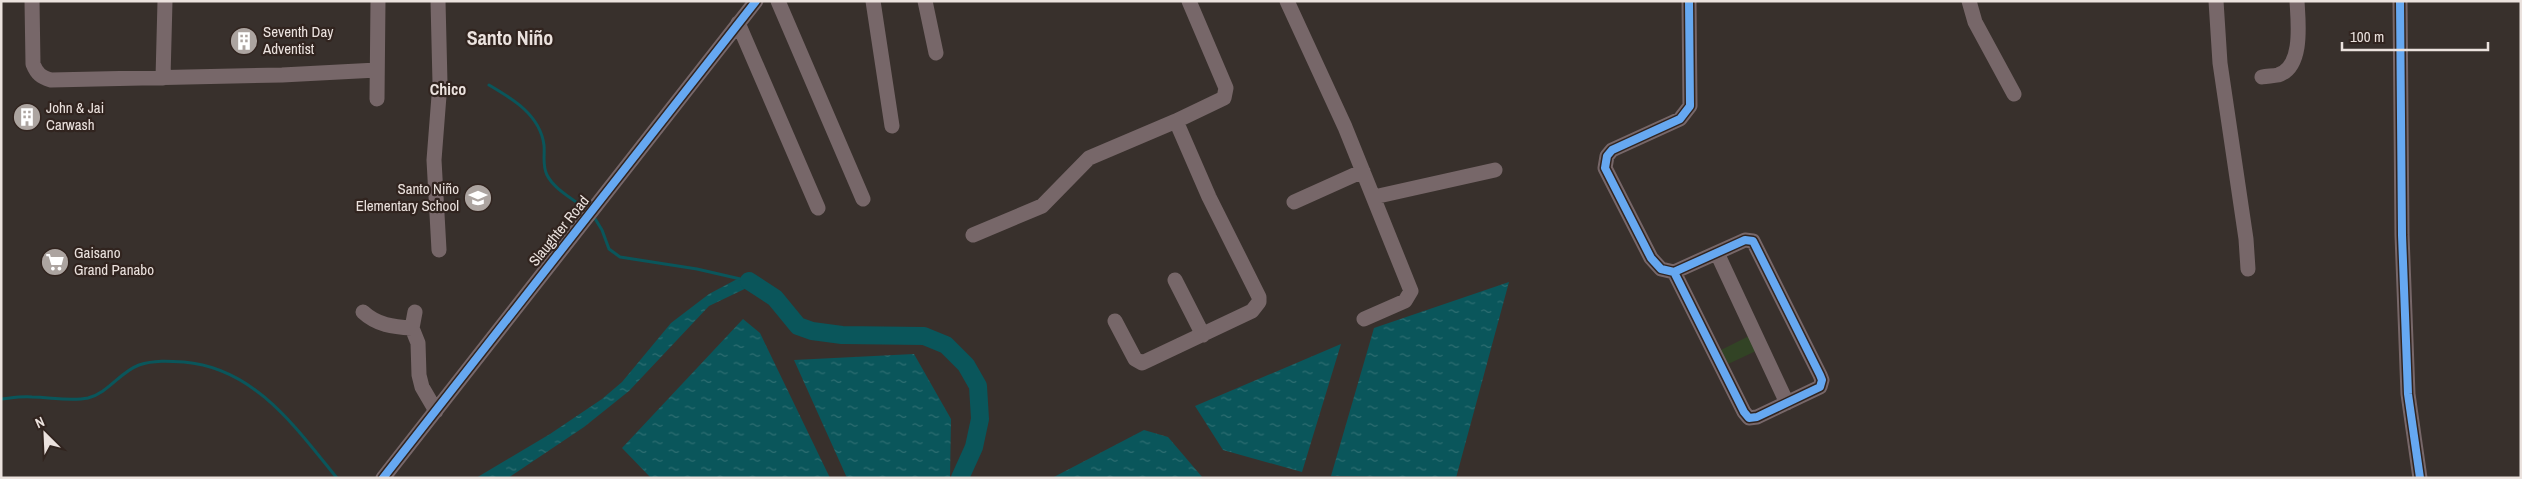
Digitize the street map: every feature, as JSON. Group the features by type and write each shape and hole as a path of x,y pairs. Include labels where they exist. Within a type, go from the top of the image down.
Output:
{"street":[{"path":"32,1 33,64 36,72 42,78 51,80 377,70"},
{"path":"163,78 164,1"},
{"path":"377,99 378,1"},
{"path":"438,1 440,83 434,160 439,250"},
{"name":"Slaughter Road","path":"383,478 756,1"},
{"path":"778,1 863,199"},
{"path":"873,1 892,126"},
{"path":"925,1 936,53"},
{"path":"973,235 1042,206 1089,158 1219,101 1226,94 1189,1"},
{"path":"1287,1 1363,171 1409,285 1410,295 1405,301 1364,319"},
{"path":"1674,272 1746,415 1753,418 1820,387 1822,380 1820,375 1753,241 1745,240 1674,272 1661,269 1651,258 1605,168 1605,161 1612,150 1680,119 1687,113 1690,96 1689,1"},
{"path":"1969,1 1975,22 2014,94"},
{"path":"2216,1 2220,63 2246,238 2248,269"},
{"path":"2262,77 2280,74 2292,62 2298,44 2297,1"},
{"path":"2400,1 2402,235 2408,394 2420,478"},
{"path":"738,24 818,208"},
{"path":"1115,321 1135,359 1142,363 1252,311 1258,306 1259,297 1209,197 1176,121"},
{"path":"1374,197 1495,170"},
{"path":"1294,202 1363,171"},
{"path":"1717,253 1788,403"},
{"path":"1175,280 1202,334"},
{"path":"363,312 372,320 394,327 412,328"},
{"path":"415,312 412,328 418,343 422,387 436,411"}],"green space":[{"path":"1749,336 1756,351 1726,365 1719,351"}],"water":[{"path":"739,278 755,284 709,306 629,391 584,427 508,478 476,478 550,434 602,399 622,382 671,323 709,294"},
{"path":"1509,282 1456,478 1331,476 1374,328"},
{"path":"743,319 760,333 830,478 651,478 622,448"},
{"path":"1341,344 1302,472 1223,450 1195,406"},
{"path":"914,354 951,419 950,478 847,478 794,360"},
{"path":"1144,430 1168,437 1203,478 1052,478"}],"waterway":[{"path":"489,85 516,102 531,117 541,134 547,175 559,189 584,208"},
{"path":"594,217 602,230 609,249 620,257 697,269 749,281"},
{"path":"749,281 775,298 798,326 812,331 842,335 924,336 946,345 966,365 978,386 980,419 974,447 960,478"},
{"path":"1,399 24,397 88,398 102,392 132,368 150,362 184,362 209,367 232,376 253,388 272,404 306,440 337,478"}],"cycle path":[{"path":"383,478 756,1"},
{"path":"1674,272 1744,412 1749,418 1757,417 1820,387 1822,380 1820,375 1753,241 1745,240 1674,272 1661,269 1651,258 1605,168 1607,156 1612,150 1680,119 1690,106 1689,1"},
{"path":"2400,1 2402,235 2408,394 2420,478"}],"place":[{"name":"Seventh Day Adventist","path":"244,41"},
{"name":"John & Jai Carwash","path":"27,117"},
{"name":"Santo Niño Elementary School","path":"478,198"},
{"name":"Gaisano Grand Panabo","path":"55,262"}],"district":[{"name":"Santo Niño","path":"510,38"},
{"name":"Chico","path":"448,89"}]}
